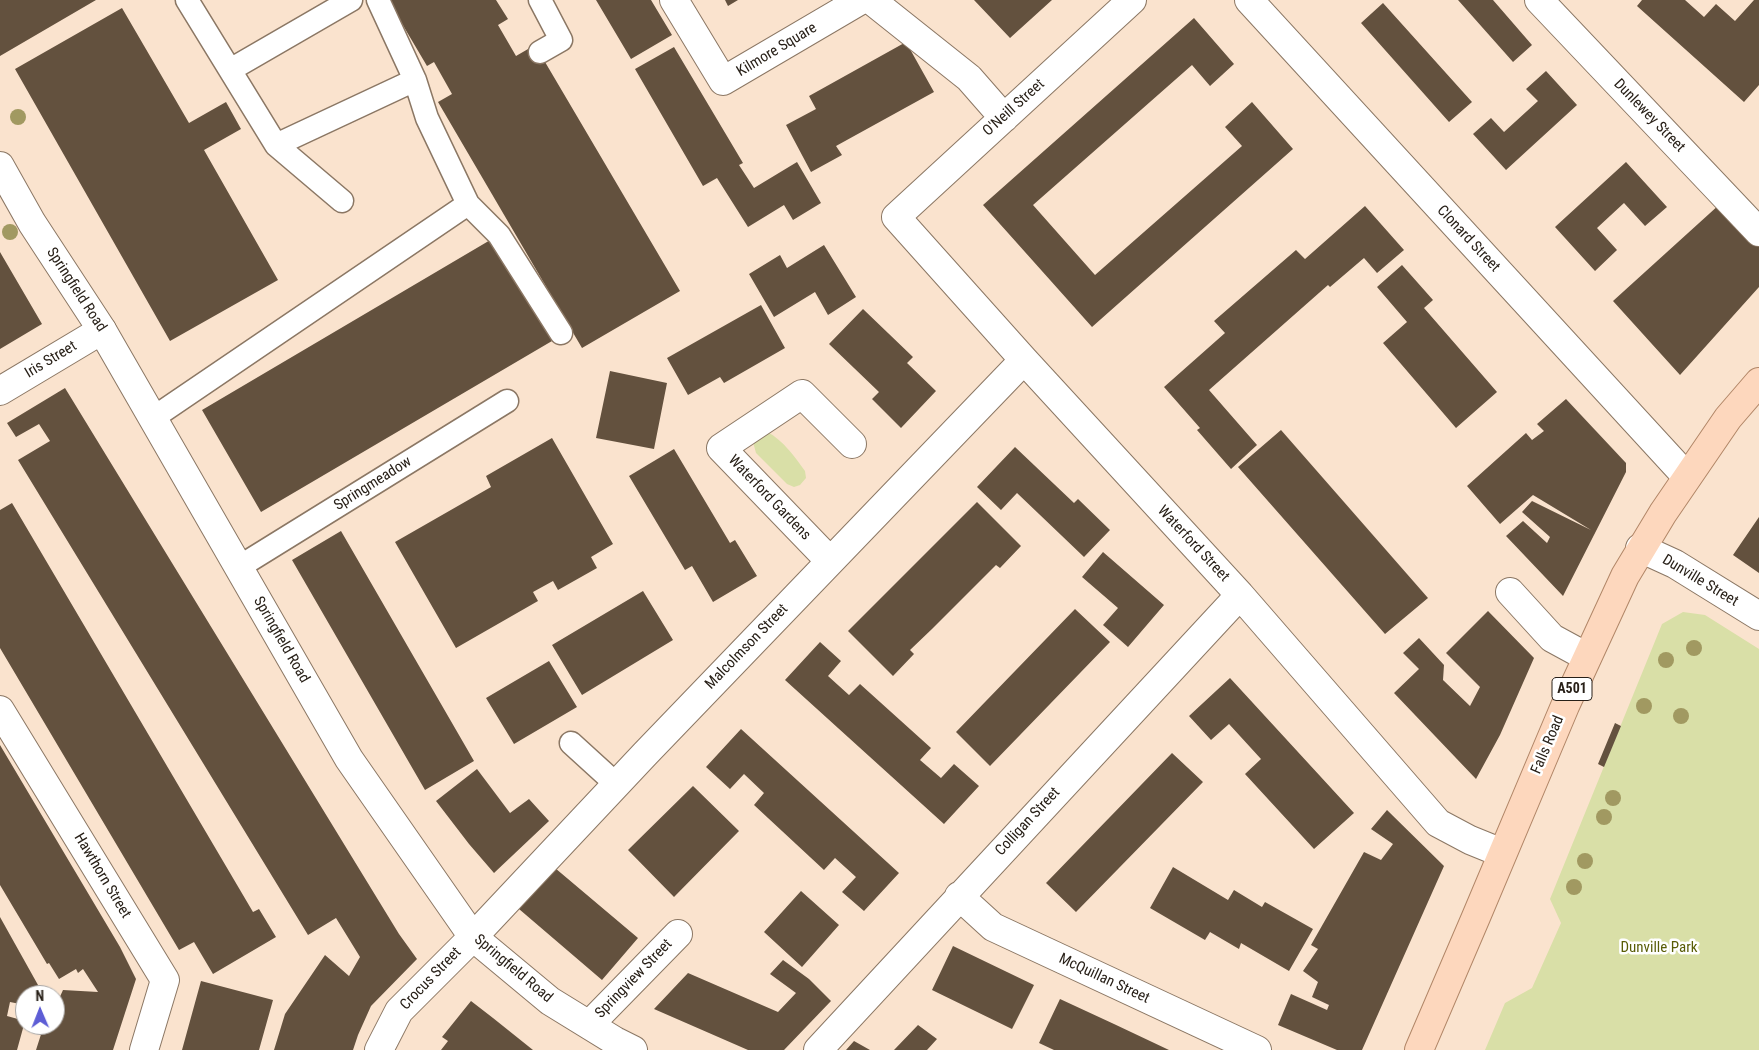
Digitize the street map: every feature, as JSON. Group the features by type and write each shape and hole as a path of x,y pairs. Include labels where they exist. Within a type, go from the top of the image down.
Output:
{"main road":[{"name":"Falls Road","path":"1419,1050 1502,853 1624,576 1640,548 1728,418 1759,382"}],"street":[{"name":"Kilmore Square","path":"674,0 723,81 861,0"},
{"path":"871,0 969,78 1004,118"},
{"name":"O'Neill Street","path":"896,217 1132,0"},
{"name":"Clonard Street","path":"1249,0 1687,477"},
{"name":"Dunlewey Street","path":"1539,0 1759,232"},
{"name":"Springfield Road","path":"0,166 32,224 102,330 349,759 473,937 550,1001 590,1024 619,1047"},
{"name":"Waterford Street","path":"896,217 1024,360 1240,595 1438,823 1470,840 1502,853"},
{"name":"Iris Street","path":"0,391 102,330"},
{"name":"Malcolmson Street","path":"473,937 616,784 1024,360"},
{"name":"Waterford Gardens","path":"830,561 721,448 802,394 852,444"},
{"name":"Dunville Street","path":"1640,548 1675,564 1759,616"},
{"path":"1510,592 1552,638 1587,657"},
{"name":"Colligan Street","path":"818,1050 1240,595"},
{"name":"Hawthorn Street","path":"0,710 165,980 144,1050"},
{"name":"McQuillan Street","path":"959,896 992,927 1256,1050"},
{"name":"Springview Street","path":"590,1024 678,934"},
{"name":"Crocus Street","path":"379,1050 399,1011 473,937"}],"lane":[{"path":"186,0 276,145 342,201"},
{"path":"230,70 351,0"},
{"path":"378,0 415,80 434,113 468,204 499,235 561,333"},
{"path":"540,0 561,40 540,52"},
{"path":"276,145 415,80"},
{"path":"153,418 468,204"},
{"name":"Springmeadow","path":"239,567 507,401"},
{"path":"571,743 616,784"}],"green space":[{"path":"764,431 776,437 805,471 806,478 800,485 794,487 787,484 756,453 753,442"},
{"name":"Dunville Park","path":"1683,612 1705,615 1759,649 1759,1050 1485,1050 1505,1003 1532,988 1561,923 1550,899 1662,624"}],"building":[{"path":"0,0 96,0 0,56"},
{"path":"388,0 496,0 508,19 498,25 516,56 535,45 680,291 582,348 438,102 452,94 434,62 427,66"},
{"path":"596,0 651,0 672,35 631,59"},
{"path":"725,0 738,0 728,6"},
{"path":"974,0 1052,0 1010,38"},
{"path":"1458,0 1493,0 1532,45 1513,62"},
{"path":"1642,0 1685,0 1704,17 1716,4 1735,21 1754,0 1759,0 1759,85 1744,102 1637,6"},
{"path":"1383,3 1472,102 1449,122 1361,23"},
{"path":"122,8 189,123 226,102 241,129 204,150 278,280 170,341 15,69"},
{"path":"1194,18 1234,64 1210,86 1192,65 1033,205 1095,275 1242,146 1225,127 1252,102 1293,149 1092,327 983,205"},
{"path":"906,42 934,92 836,146 842,155 811,172 786,125 816,109 809,96"},
{"path":"674,47 743,163 739,165 754,188 797,162 821,203 793,220 784,205 748,227 717,178 703,186 635,69"},
{"path":"1546,71 1577,105 1506,170 1473,134 1491,118 1504,132 1538,101 1526,89"},
{"path":"1626,162 1667,207 1645,226 1624,203 1597,228 1617,250 1595,271 1555,227"},
{"path":"1720,204 1759,246 1759,287 1680,375 1613,301"},
{"path":"1365,206 1404,250 1377,273 1364,258 1330,287 1328,285 1209,390 1257,445 1231,469 1197,430 1200,428 1164,387 1225,333 1214,321 1296,250 1305,259"},
{"path":"492,239 552,341 261,512 202,410"},
{"path":"824,245 856,297 828,315 815,292 774,317 749,274 780,255 787,268"},
{"path":"0,252 42,324 0,349"},
{"path":"1402,265 1433,300 1424,308 1497,392 1456,428 1383,343 1407,322 1377,287"},
{"path":"761,305 785,348 724,383 720,377 688,395 667,358"},
{"path":"863,309 913,357 907,363 936,391 901,428 872,399 879,392 829,344"},
{"path":"610,371 667,383 654,449 596,438"},
{"path":"65,388 399,934 417,959 371,1006 353,1050 274,1050 285,1014 325,955 349,976 360,957 336,918 308,935 18,460 50,441 39,424 16,437 7,423"},
{"path":"1566,399 1626,463 1626,472 1563,596 1506,536 1523,521 1547,543 1550,537 1522,512 1532,501 1591,530 1533,495 1500,524 1467,486 1526,433 1532,440 1544,431 1537,424"},
{"path":"1281,430 1428,598 1385,634 1238,467"},
{"path":"552,438 613,544 591,557 597,568 558,590 553,581 533,592 538,601 456,648 395,542 491,487 486,476"},
{"path":"1015,447 1074,503 1078,499 1110,530 1084,557 1017,493 1001,510 977,487"},
{"path":"674,449 730,543 735,540 757,576 713,602 692,566 685,570 629,476"},
{"path":"977,502 1021,546 1000,568 996,565 910,650 914,654 893,676 848,631"},
{"path":"12,503 253,912 259,909 276,937 213,974 194,942 179,950 0,648 0,510"},
{"path":"1759,517 1759,573 1733,555"},
{"path":"341,531 474,761 425,790 292,560"},
{"path":"1103,552 1164,605 1128,647 1103,625 1118,608 1082,577"},
{"path":"643,591 673,640 582,695 552,645"},
{"path":"1075,609 1110,642 990,766 956,732"},
{"path":"1488,611 1534,658 1500,735 1476,779 1394,693 1419,669 1403,653 1419,638 1444,665 1443,680 1470,706 1480,687 1446,653"},
{"path":"820,642 841,661 828,676 849,695 860,684 931,748 920,760 941,778 954,764 979,786 944,824 785,680"},
{"path":"549,661 577,707 514,744 486,698"},
{"path":"1230,678 1354,813 1314,849 1245,774 1261,759 1229,724 1211,740 1189,716"},
{"path":"1615,723 1621,726 1604,767 1598,764"},
{"path":"741,729 899,873 864,911 842,892 856,877 835,858 824,870 754,805 764,793 744,774 730,789 706,767"},
{"path":"0,745 120,947 136,979 113,1050 36,1050 41,1035 65,1035 65,990 98,992 83,969 78,973 76,969 59,979 49,963 47,964 0,885"},
{"path":"1172,753 1203,782 1076,912 1046,883"},
{"path":"477,769 510,813 529,799 549,821 494,873 436,801"},
{"path":"693,786 739,831 674,897 628,850"},
{"path":"1387,810 1444,866 1362,1050 1337,1050 1278,1025 1291,994 1327,1010 1329,1005 1312,997 1318,982 1303,971 1318,949 1311,945 1364,852 1381,860 1393,844 1371,829"},
{"path":"1173,867 1228,900 1234,890 1262,907 1265,902 1313,929 1289,971 1241,943 1239,949 1210,932 1205,940 1150,908"},
{"path":"555,868 638,938 602,980 519,909"},
{"path":"801,891 839,925 802,967 764,932"},
{"path":"0,917 38,985 15,985 15,1003 10,1002 7,1016 15,1018 15,1035 21,1035 17,1050 0,1050"},
{"path":"953,946 1034,985 1012,1029 932,990"},
{"path":"783,960 809,979 831,1001 784,1050 748,1050 654,1009 688,973 778,1012 796,993 770,974"},
{"path":"201,981 273,1000 259,1050 182,1050"},
{"path":"1060,999 1169,1050 1054,1050 1039,1043"},
{"path":"471,1001 533,1050 441,1050 448,1041 442,1037"},
{"path":"918,1025 937,1039 927,1050 894,1050"},
{"path":"854,1041 870,1050 846,1050"}]}
